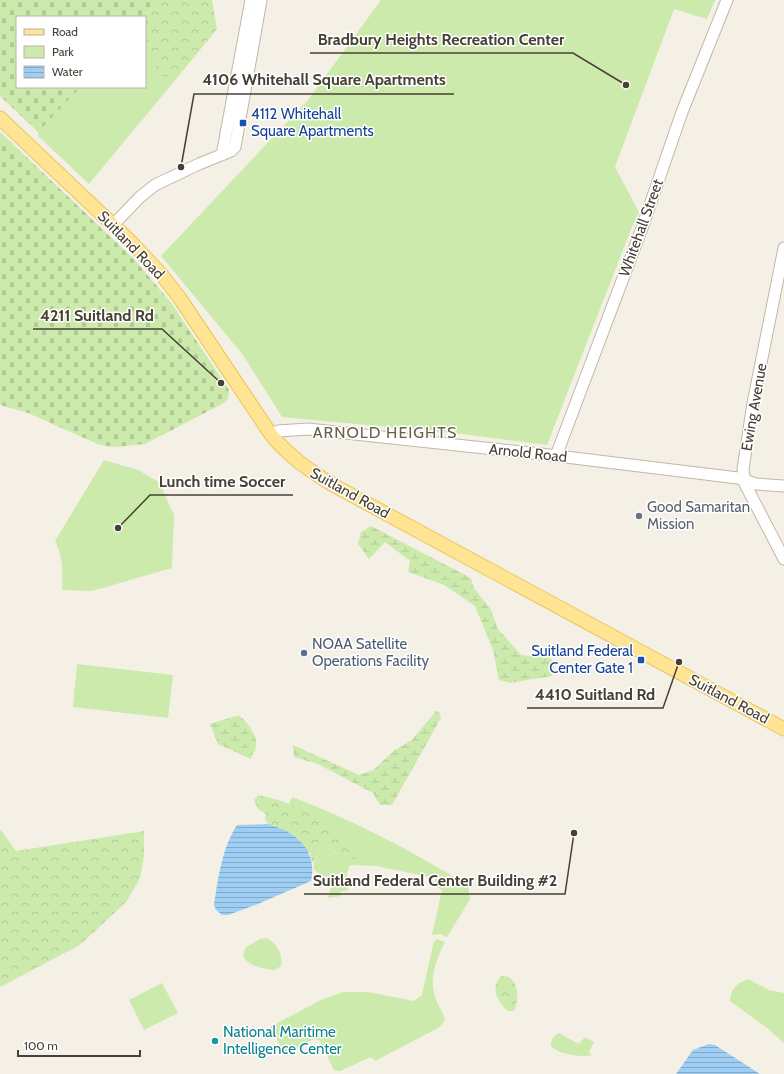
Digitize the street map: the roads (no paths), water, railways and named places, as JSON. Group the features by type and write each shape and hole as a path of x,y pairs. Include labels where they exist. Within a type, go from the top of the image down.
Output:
{"main road":[{"name":"Suitland Road","path":"0,118 153,265 179,297 272,436 292,458 333,485 784,729"}],"street":[{"path":"222,155 251,0"},
{"path":"113,225 140,197 155,185 198,164 231,151 235,146 261,0"},
{"name":"Whitehall Street","path":"556,456 642,228 682,112 727,0"},
{"name":"Ewing Avenue","path":"784,248 753,406 743,469 745,484 784,559"},
{"name":"Arnold Road","path":"272,436 278,431 308,430 556,456 745,479 756,484 784,486"}],"water":[{"path":"268,824 278,827 295,837 308,851 312,870 311,881 258,904 228,915 222,915 216,910 214,905 221,864 232,834 237,825"},
{"path":"709,1044 715,1045 760,1074 676,1074 693,1050"}],"place":[{"name":"Bradbury Heights Recreation Center","path":"626,85"},
{"name":"4112 Whitehall Square Apartments","path":"243,123"},
{"name":"4106 Whitehall Square Apartments","path":"181,167"},
{"name":"4211 Suitland Rd","path":"221,383"},
{"name":"Good Samaritan Mission","path":"639,516"},
{"name":"Lunch time Soccer","path":"118,528"},
{"name":"NOAA Satellite Operations Facility","path":"304,653"},
{"name":"Suitland Federal Center Gate 1","path":"641,660"},
{"name":"4410 Suitland Rd","path":"679,662"},
{"name":"Suitland Federal Center Building #2","path":"574,833"},
{"name":"National Maritime Intelligence Center","path":"215,1041"}],"district":[{"name":"ARNOLD HEIGHTS","path":"385,432"}]}
